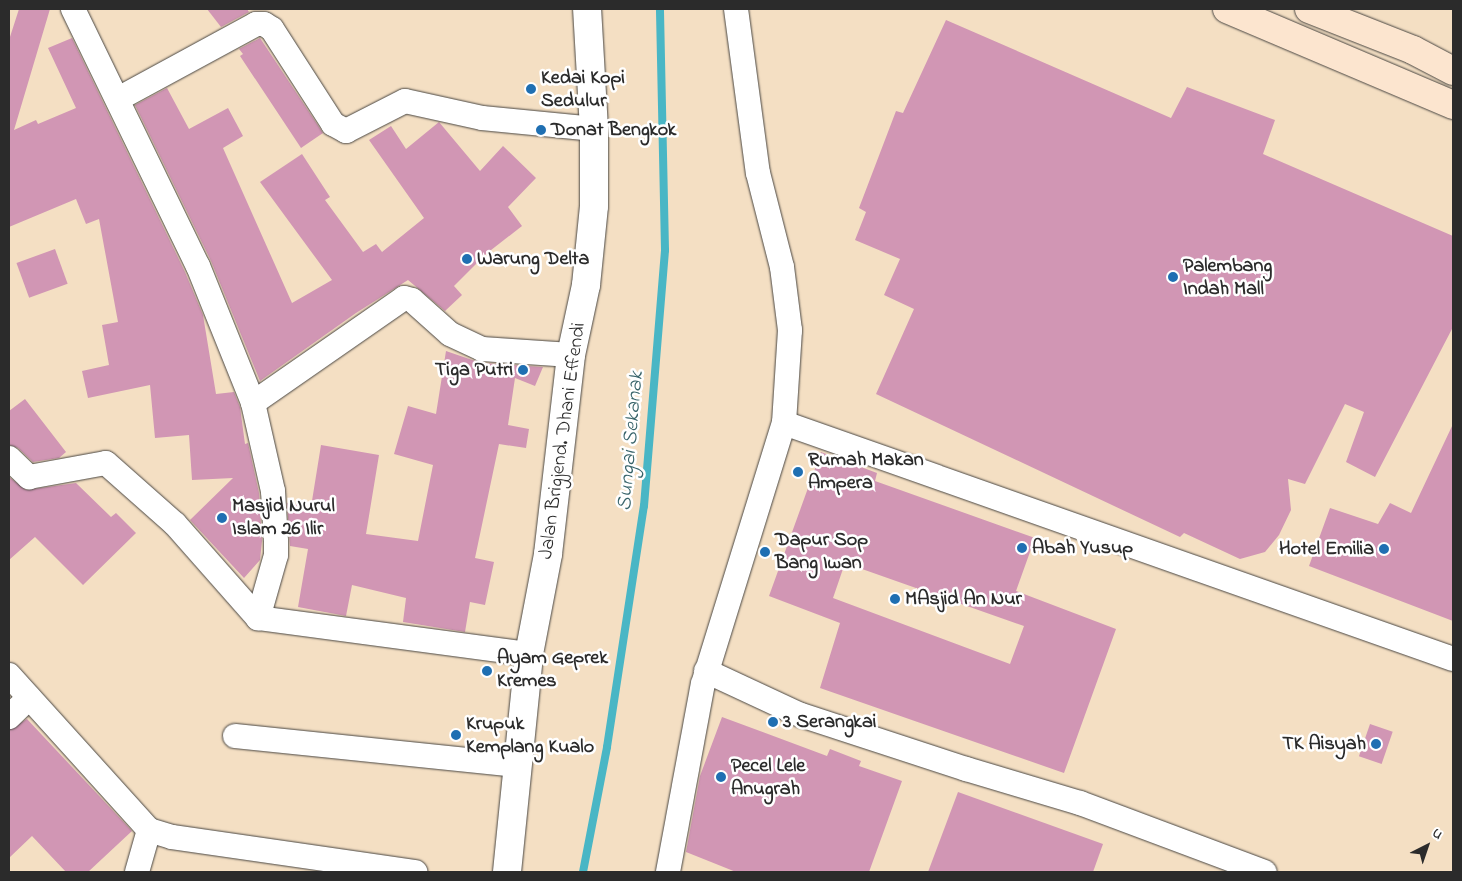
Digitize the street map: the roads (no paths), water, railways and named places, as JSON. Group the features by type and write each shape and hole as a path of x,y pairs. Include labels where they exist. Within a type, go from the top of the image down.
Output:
{"main road":[{"path":"1227,9 1453,106"},
{"path":"1309,9 1413,50 1453,71"}],"street":[{"path":"73,9 198,266 253,402 273,491 276,540 276,555 258,618"},
{"name":"Jalan Brigjend. Dhani Effendi","path":"507,872 529,654 548,554 571,354 586,285 594,206 594,129 587,9"},
{"path":"668,872 706,671 784,423 790,330 782,267 758,173 736,9"},
{"path":"118,99 256,24 264,24 272,29 333,124 346,131 405,101 482,118 594,129"},
{"path":"253,402 404,298 412,300 450,334 482,349 571,354"},
{"path":"784,423 1453,659"},
{"path":"9,458 29,477 106,463 175,524 258,618 529,654"},
{"path":"706,671 801,714 1080,803 1266,872"},
{"path":"9,675 149,830 172,837 416,872"},
{"path":"9,717 29,698"},
{"path":"234,736 518,764"},
{"path":"137,872 149,830"}],"waterway":[{"name":"Sungai Sekanak","path":"583,872 607,747 644,506 665,250 660,9"}],"place":[{"name":"Kedai Kopi Sedulur","path":"531,89"},
{"name":"Donat Bengkok","path":"541,130"},
{"name":"Warung Delta","path":"467,259"},
{"name":"Palembang Indah Mall","path":"1173,277"},
{"name":"Tiga Putri","path":"523,370"},
{"name":"Rumah Makan Ampera","path":"798,472"},
{"name":"Masjid Nurul Islam 26 Ilir","path":"222,518"},
{"name":"Abah Yusup","path":"1022,548"},
{"name":"Hotel Emilia","path":"1384,549"},
{"name":"Dapur Sop Bang Iwan","path":"765,552"},
{"name":"MAsjid An Nur","path":"895,599"},
{"name":"Ayam Geprek Kremes","path":"487,671"},
{"name":"3 Serangkai","path":"773,722"},
{"name":"Krupuk Kemplang Kualo","path":"456,735"},
{"name":"TK Aisyah","path":"1376,744"},
{"name":"Pecel Lele Anugrah","path":"721,777"}]}
